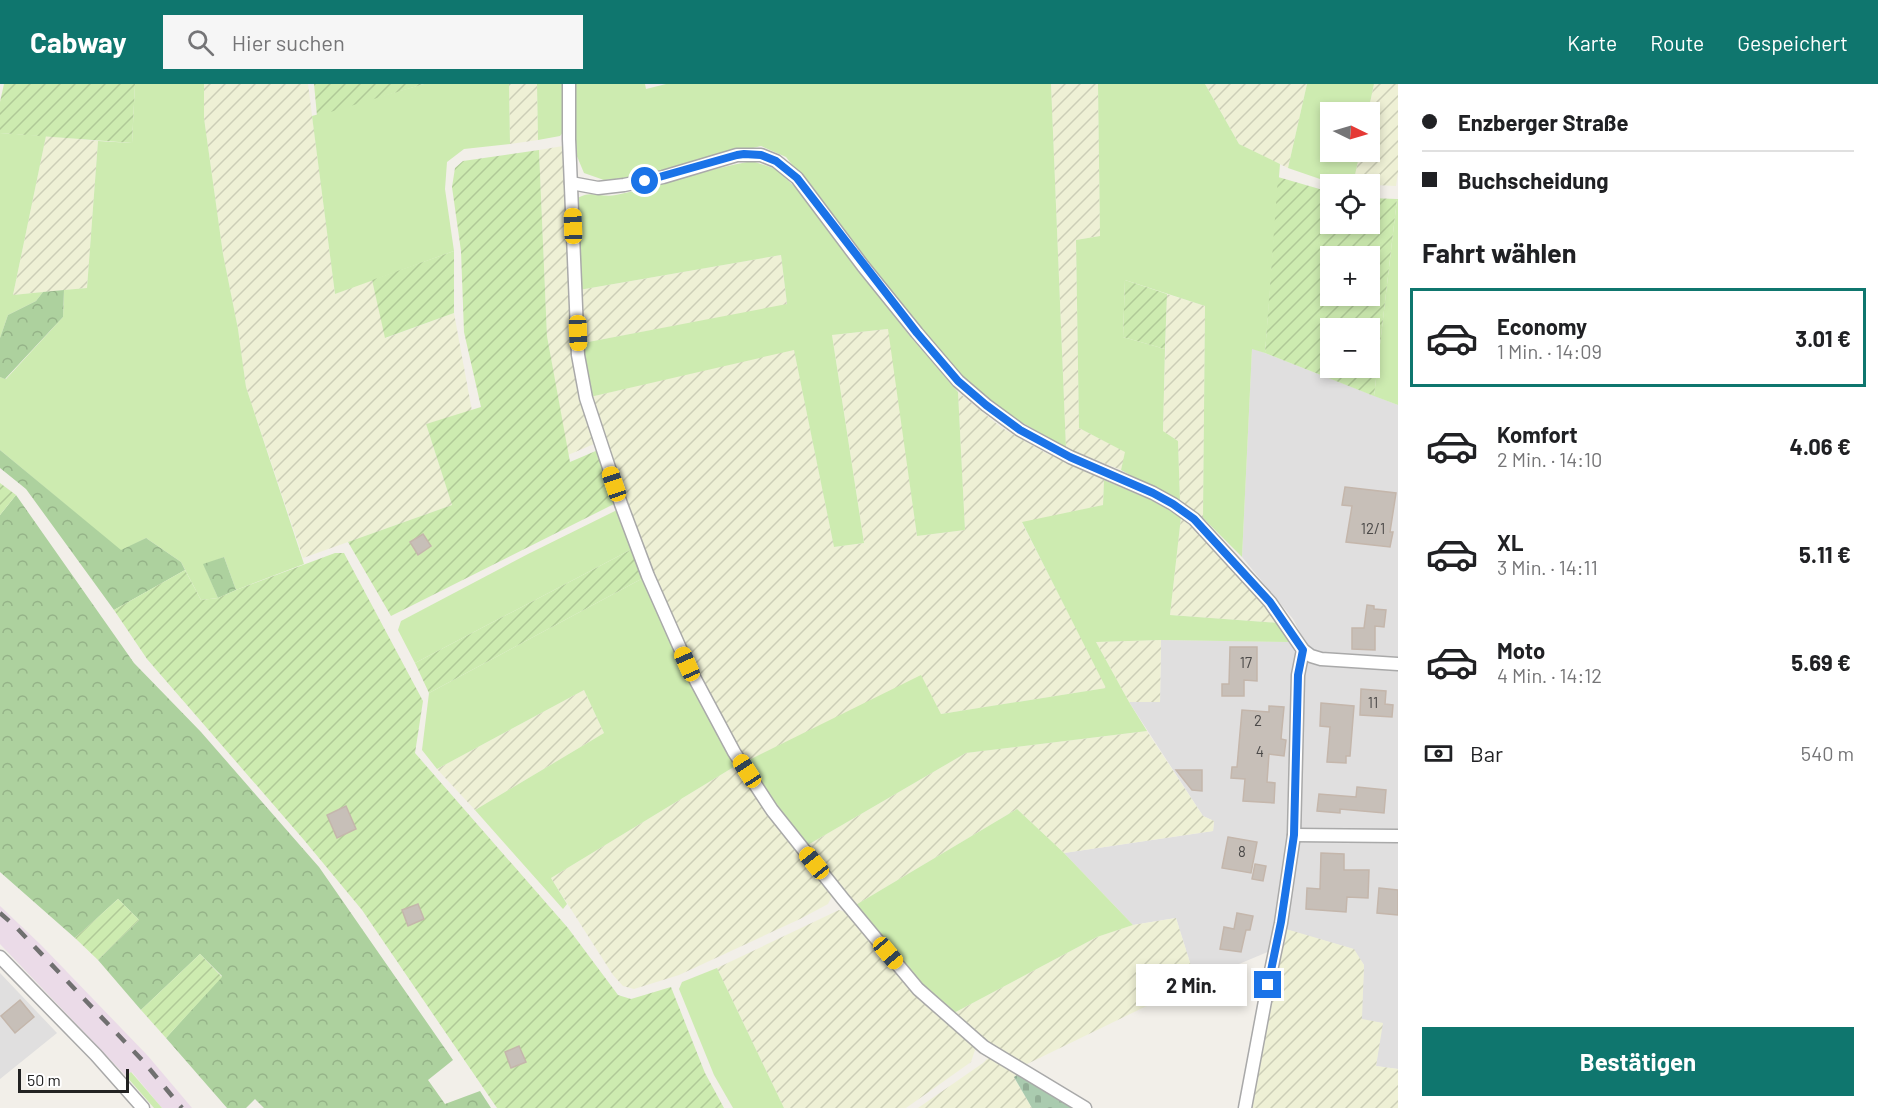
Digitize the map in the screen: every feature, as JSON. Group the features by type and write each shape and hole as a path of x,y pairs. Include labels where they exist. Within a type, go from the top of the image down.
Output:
{"street":[{"path":"569,84 568,130 578,355 586,398 621,504 648,576 687,664 734,752 772,810 918,989 984,1047 1085,1108"},
{"path":"571,183 598,188 624,185 663,177 737,155 761,155 776,161 797,178 917,333 958,381 986,405 1020,430 1070,457 1153,493 1194,519 1270,602 1303,650 1311,656 1321,659 1398,664"},
{"path":"1245,1108 1281,922 1294,835 1298,675 1303,650"},
{"path":"1294,835 1398,836"},
{"path":"0,957 96,1055 143,1108"}],"shaded area":[{"path":"1252,348 1320,375 1320,378 1329,378 1398,405 1398,1069 1376,1066 1382,1023 1361,1020 1364,965 1353,949 1277,927 1270,951 1196,982 1176,918 1133,925 1064,853 1213,831 1214,821 1203,816 1129,702 1160,702 1161,640 1305,642 1293,619 1242,557"},
{"path":"0,906 148,1056 192,1108 162,1108 132,1072 126,1076 0,944"},
{"path":"0,973 57,1033 0,1079"}],"green space":[{"path":"4,84 135,84 132,143 0,133 0,102"},
{"path":"135,84 204,84 204,118 223,254 238,329 246,387 304,564 236,590 224,557 204,565 218,598 201,600 181,562 146,538 121,551 0,450 0,377 6,379 63,317 64,290 87,288 98,141 132,143"},
{"path":"204,84 308,84 335,294 372,280 386,338 454,313 472,411 426,424 452,505 303,558 246,387 238,329 223,254 204,118"},
{"path":"314,84 424,84 317,116"},
{"path":"424,84 509,84 510,144 464,149 447,162 445,189 454,251 335,294 312,116"},
{"path":"509,84 537,84 538,140 510,144"},
{"path":"537,84 564,84 564,131 560,136 538,140"},
{"path":"576,84 645,84 646,89 666,84 1051,84 1066,448 999,409 951,367 786,157 761,146 636,177 604,180 584,173 576,154"},
{"path":"1051,84 1098,84 1100,236 1076,240 1079,428 1126,452 1121,470 1066,448"},
{"path":"1098,84 1205,84 1239,144 1280,164 1265,353 1252,349 1242,557 1203,518 1205,306 1125,280 1123,337 1165,349 1163,431 1178,441 1180,502 1121,470 1125,452 1079,428 1076,240 1100,236"},
{"path":"1205,84 1307,84 1288,168 1239,144"},
{"path":"1307,84 1374,84 1370,102 1320,102 1320,162 1358,162 1355,174 1320,174 1320,179 1288,168"},
{"path":"1374,84 1398,84 1396,186 1380,185 1380,174 1355,174 1358,162 1380,162 1380,102 1370,102"},
{"path":"0,133 46,136 13,295 43,292 36,301 8,315 0,338"},
{"path":"46,136 98,141 87,288 13,295"},
{"path":"563,146 584,409 594,444 568,455 547,336 539,150"},
{"path":"539,150 547,336 570,462 598,450 616,500 614,504 391,616 348,542 452,505 426,424 481,407 464,332 461,251 452,187 455,168 463,161"},
{"path":"752,161 776,169 796,188 909,335 958,392 965,530 917,536 888,329 832,335 864,543 834,547 794,350 590,397 583,343 787,304 781,255 579,290 576,199 591,194 616,195"},
{"path":"1278,177 1320,189 1320,234 1380,234 1380,198 1397,199 1380,345 1380,318 1320,318 1320,375 1265,353"},
{"path":"1398,199 1398,405 1374,396 1376,378 1380,378 1380,345"},
{"path":"454,251 454,313 385,338 372,280"},
{"path":"781,255 787,305 583,343 579,290"},
{"path":"1125,280 1167,294 1165,349 1123,337"},
{"path":"64,290 63,317 5,379 0,377 0,338 8,315 36,301 43,292"},
{"path":"1167,294 1205,306 1203,518 1180,502 1178,441 1163,431"},
{"path":"889,329 917,536 965,530 958,392 1002,428 1044,452 1104,480 1103,505 1022,523 1107,688 941,714 921,676 745,762 686,654 635,526 590,397 794,349 834,547 864,543 832,335"},
{"path":"1328,378 1376,378 1374,396"},
{"path":"0,450 121,550 146,538 181,562 185,570 114,610 26,489 0,468"},
{"path":"1104,480 1151,500 1181,517 1170,615 1279,623 1291,642 1161,640 1096,642 1147,731 966,753 806,846 772,803 745,762 921,675 941,714 1106,688 1022,522 1103,505"},
{"path":"0,483 16,495 0,515"},
{"path":"16,495 134,663 201,732 319,867 453,1060 428,1080 445,1104 480,1091 491,1108 264,1108 255,1099 246,1108 227,1108 166,1038 222,976 200,954 141,1010 98,960 139,920 118,899 75,938 0,872 0,515"},
{"path":"617,510 620,512 634,548 415,663 398,630 401,621"},
{"path":"1181,517 1237,571 1279,623 1170,615"},
{"path":"634,548 645,577 429,693 415,663"},
{"path":"335,553 344,553 423,701 415,753 568,928 618,995 631,999 671,987 705,1073 724,1108 497,1108 362,910 147,659 114,610 185,570 201,600 218,598"},
{"path":"224,557 236,590 218,598 203,564"},
{"path":"645,577 737,765 551,878 567,904 563,909 475,810 604,733 584,690 437,769 422,750 429,693"},
{"path":"1161,640 1160,702 1129,702 1096,642"},
{"path":"584,690 604,733 475,810 437,769"},
{"path":"1147,731 1203,816 1214,821 1213,831 1064,853 1017,809 854,906 806,846 966,753"},
{"path":"737,765 831,891 832,896 828,904 679,975 634,989 623,986 613,975 551,878"},
{"path":"1017,809 1064,853 1133,925 1097,937 952,1014 919,984 854,906"},
{"path":"118,899 139,920 98,960 75,938"},
{"path":"839,910 848,913 976,1047 971,1062 906,1108 784,1108 717,968"},
{"path":"1176,918 1196,982 1025,1065 986,1043 952,1014 1097,937 1133,925"},
{"path":"1286,929 1354,949 1364,965 1362,1019 1383,1023 1376,1066 1398,1069 1398,1108 1250,1108 1272,983"},
{"path":"200,954 222,977 166,1038 141,1010"},
{"path":"717,968 784,1108 733,1108 714,1075 679,989 682,982"},
{"path":"989,1057 1017,1075 1014,1077 1032,1108 918,1108 983,1063"},
{"path":"131,1072 162,1108 154,1108 126,1076"},
{"path":"1017,1075 1077,1108 1032,1108 1014,1077"}],"building":[{"path":"1345,487 1396,493 1390,547 1346,542 1352,506 1342,505"},
{"path":"423,534 431,546 418,555 410,542"},
{"path":"1367,605 1374,606 1374,609 1386,610 1384,627 1375,626 1375,650 1352,649 1352,628 1364,628"},
{"path":"1230,647 1257,647 1257,681 1244,680 1244,696 1222,696 1222,684 1229,684"},
{"path":"1361,689 1386,691 1385,704 1393,705 1392,717 1360,715"},
{"path":"1321,703 1354,706 1350,756 1346,756 1346,763 1327,762 1330,727 1320,726"},
{"path":"1269,706 1284,707 1281,739 1286,740 1284,756 1269,754 1267,782 1275,783 1274,803 1243,801 1245,779 1231,778 1232,767 1237,767 1242,710 1269,712"},
{"path":"1176,770 1202,770 1202,791 1192,790"},
{"path":"1357,787 1386,790 1384,813 1340,809 1340,813 1317,811 1319,794 1356,797"},
{"path":"346,806 356,829 337,838 327,815"},
{"path":"1228,837 1257,842 1251,873 1222,868"},
{"path":"1321,853 1344,854 1344,870 1369,870 1368,898 1347,897 1346,912 1306,909 1307,888 1320,889"},
{"path":"1255,864 1266,866 1263,881 1252,879"},
{"path":"1379,888 1398,890 1398,915 1377,913"},
{"path":"418,904 424,919 408,926 402,910"},
{"path":"1237,913 1253,916 1250,930 1246,930 1241,952 1220,949 1224,927 1234,929"},
{"path":"20,1000 34,1017 15,1033 1,1016"},
{"path":"519,1046 526,1062 511,1068 505,1052"}],"railway":[{"path":"0,913 143,1061 182,1108"}],"route":[{"path":"645,181 737,155 761,155 776,161 797,178 863,266 958,381 1020,430 1070,457 1153,493 1194,519 1279,613 1303,650 1298,675 1294,835 1281,922 1268,985"}]}
